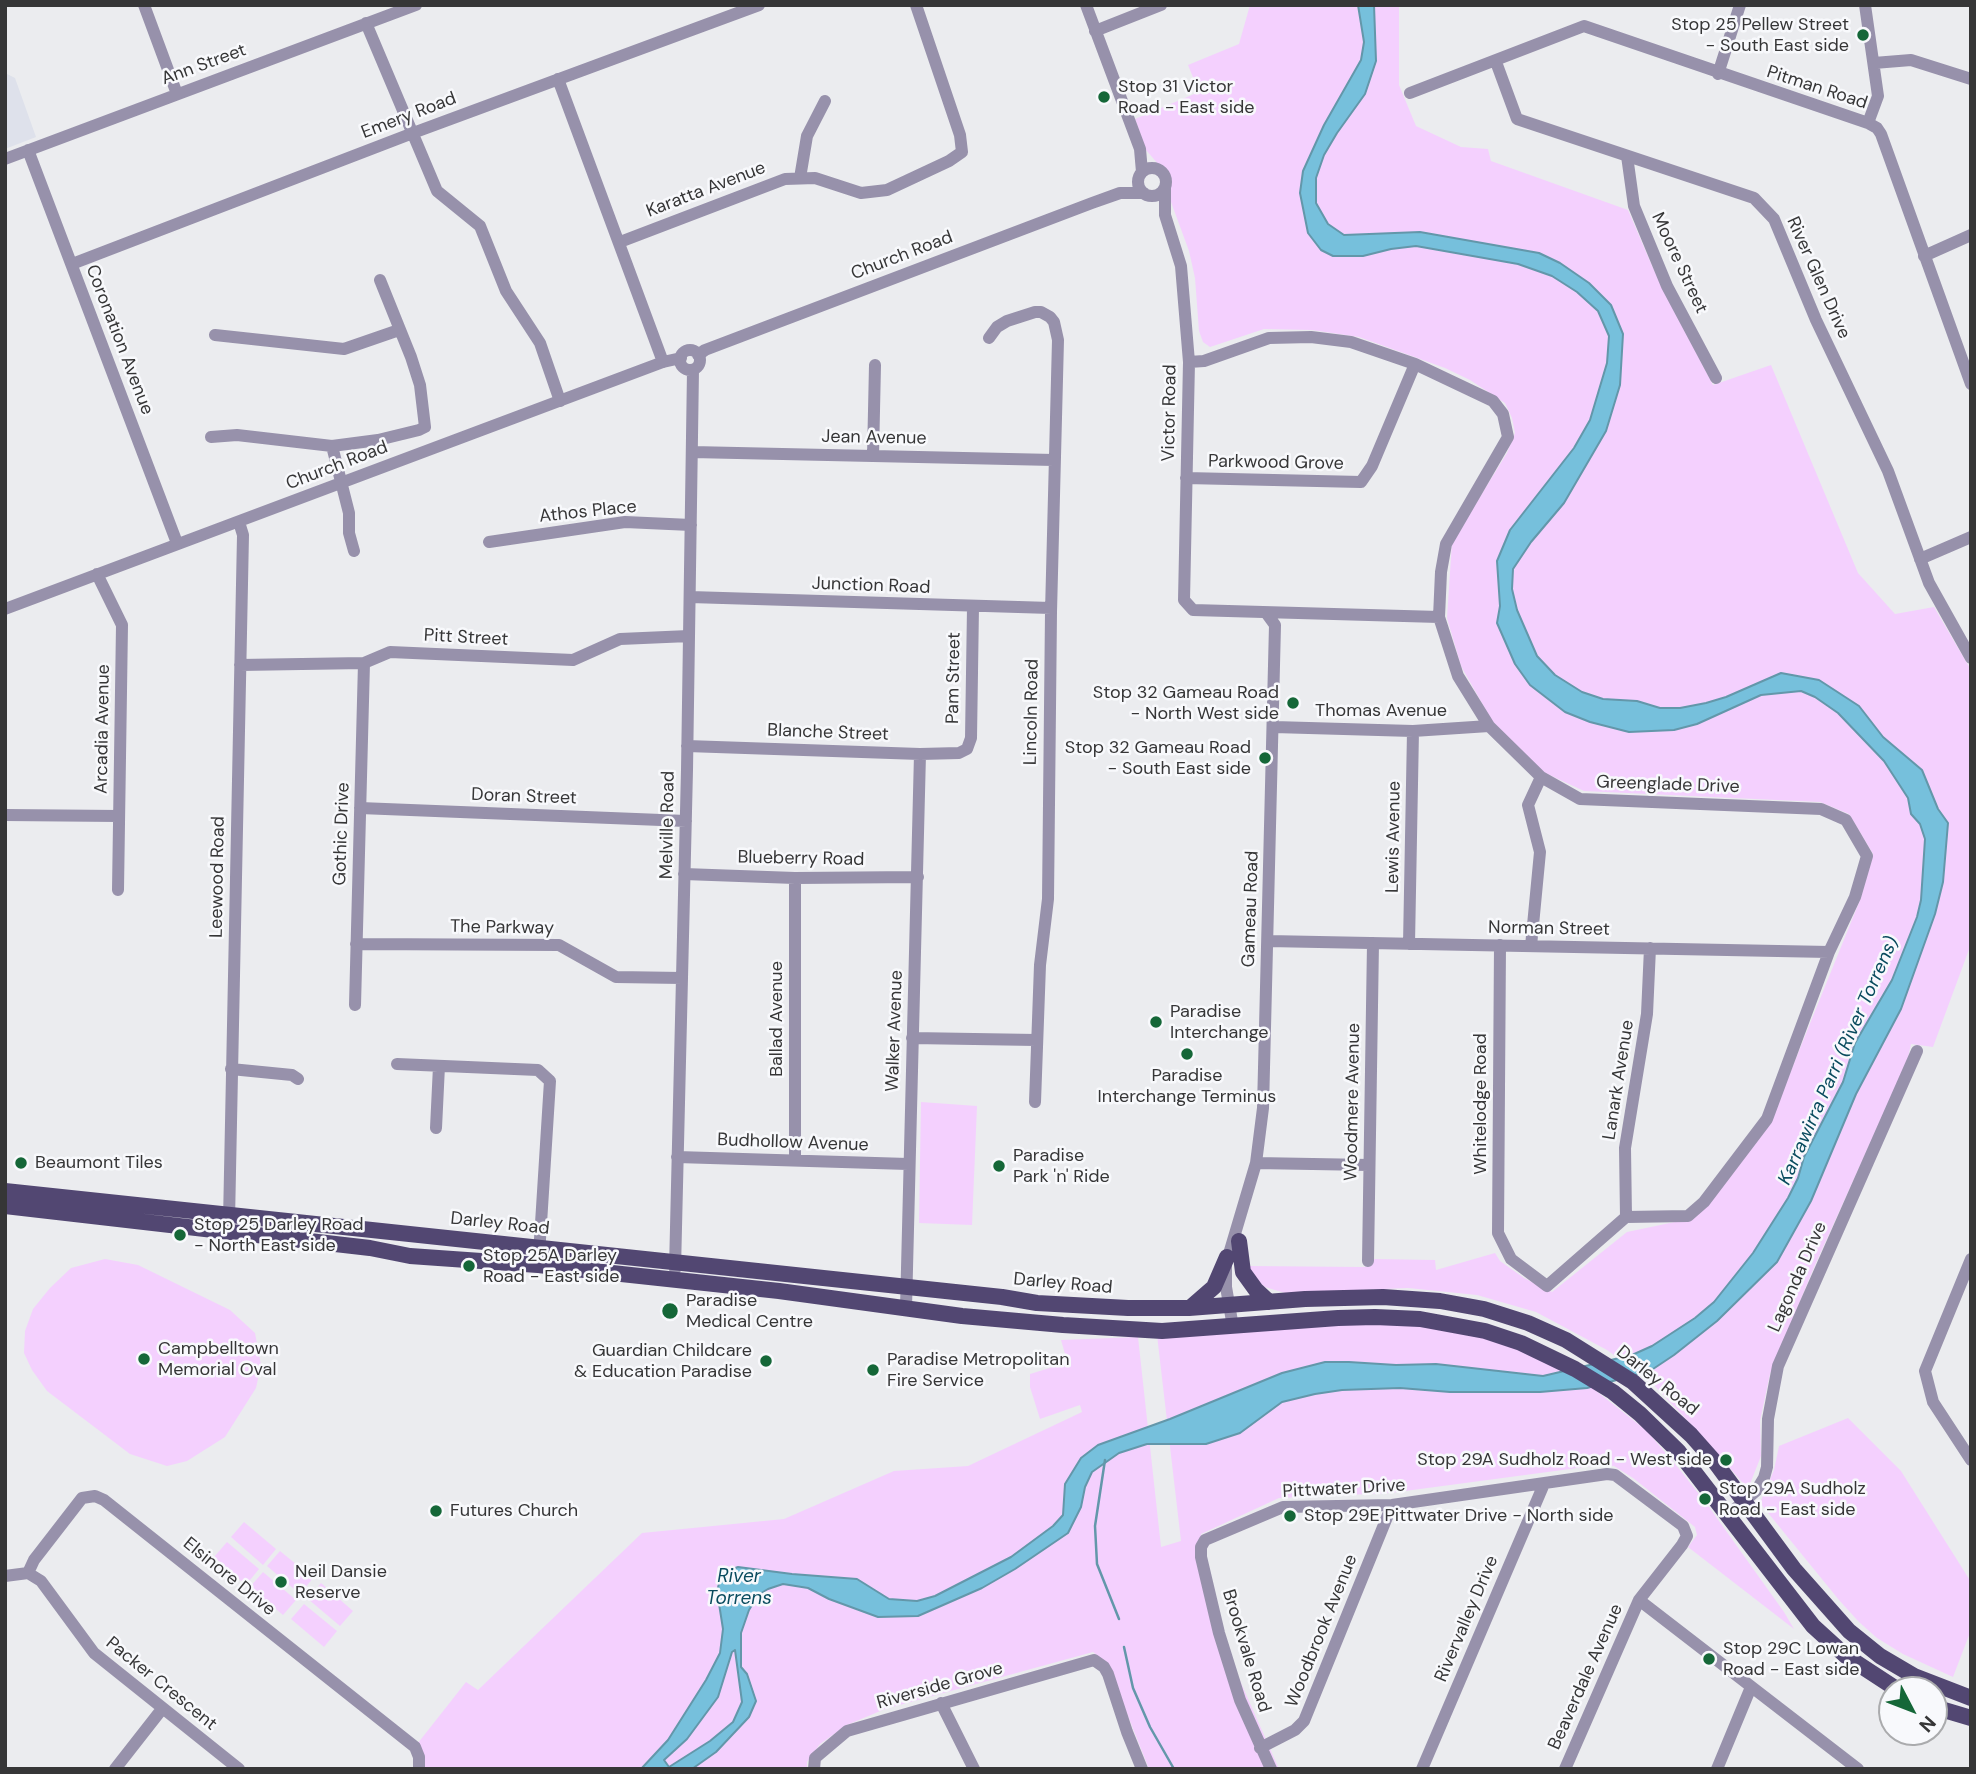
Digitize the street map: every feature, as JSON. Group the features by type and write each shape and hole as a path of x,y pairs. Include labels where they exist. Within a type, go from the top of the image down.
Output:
{"main road":[{"path":"5,1183 24,1193"},
{"name":"Darley Road","path":"5,1191 1002,1297 1037,1303 1189,1308 1383,1297 1440,1301 1505,1315 1566,1340 1621,1373 1644,1391 1691,1435 1794,1569 1849,1631 1880,1656 1914,1676 1971,1698"},
{"name":"Darley Road","path":"5,1206 370,1248 410,1256 538,1265 1063,1325 1162,1331 1338,1318 1410,1318 1485,1331 1540,1351 1589,1377 1624,1401 1678,1451 1812,1626 1846,1656 1878,1677"},
{"path":"5,1215 31,1209"},
{"path":"1239,1241 1243,1272 1269,1302"},
{"path":"1189,1308 1210,1291 1227,1257"},
{"path":"1948,1711 1971,1718"}],"street":[{"path":"144,5 177,94"},
{"name":"Ann Street","path":"5,159 366,23 383,11 416,5"},
{"name":"Emery Road","path":"72,264 413,133 759,5"},
{"name":"Karatta Avenue","path":"620,242 785,179 815,178 861,193 887,190 949,161 962,152 960,135 916,5"},
{"path":"1086,5 1140,149 1156,168 1163,172 1167,180 1165,188 1156,195 1147,194 1139,186 1140,149"},
{"path":"1096,31 1161,5"},
{"path":"1718,74 1740,5"},
{"path":"1865,5 1878,96 1868,123"},
{"path":"366,23 437,191 480,226 506,290 540,343 560,401"},
{"name":"Pitman Road","path":"1410,93 1584,26 1718,74 1868,123 1881,134 1971,384"},
{"path":"1874,63 1911,60 1971,79"},
{"name":"River Glen Drive","path":"1496,62 1517,119 1754,198 1774,219 1816,320 1888,471 1933,591 1971,658"},
{"path":"558,79 663,362"},
{"path":"800,178 807,136 825,101"},
{"name":"Coronation Avenue","path":"28,149 177,543"},
{"name":"Moore Street","path":"1627,156 1634,206 1667,286 1716,377"},
{"path":"1140,176 1148,168 1156,168"},
{"name":"Church Road","path":"698,355 705,350 1120,193 1140,176"},
{"name":"Victor Road","path":"1165,188 1165,215 1181,266 1189,362 1184,600 1193,610 1267,614"},
{"name":"Church Road","path":"1120,193 1147,194"},
{"name":"Victor Road","path":"1147,194 1165,215"},
{"path":"1924,256 1971,235"},
{"path":"211,437 237,435 332,446 378,440 419,430 425,426 420,385 380,280"},
{"name":"Lincoln Road","path":"989,338 1007,321 1035,312 1045,314 1054,322 1058,340 1051,608 1048,899 1040,965 1035,1102"},
{"path":"215,335 344,349 399,330"},
{"name":"Greenglade Drive","path":"1189,362 1204,361 1269,338 1311,337 1366,346 1415,364 1493,401 1503,414 1508,437 1446,544 1441,572 1439,617 1458,676 1489,726 1541,777 1580,799 1821,809 1846,820 1867,856 1855,897 1829,952 1767,1119 1703,1202 1688,1216 1626,1217"},
{"path":"687,351 693,351 698,355 700,363 692,370 683,367 681,358 687,351"},
{"name":"Church Road","path":"5,609 663,362 681,358"},
{"name":"Parkwood Grove","path":"1186,478 1361,482 1372,466 1415,364"},
{"path":"873,456 876,365"},
{"name":"Melville Road","path":"675,1280 686,821 692,370"},
{"path":"332,446 349,513 349,533 354,551"},
{"name":"Jean Avenue","path":"692,452 1054,460"},
{"name":"Leewood Road","path":"229,1233 243,536 239,522"},
{"name":"Athos Place","path":"489,542 625,522 691,525"},
{"path":"1920,559 1971,537"},
{"name":"Arcadia Avenue","path":"97,574 122,625 118,890"},
{"name":"Junction Road","path":"690,597 1051,608"},
{"name":"Pam Street","path":"967,749 971,738 973,607"},
{"path":"1267,614 1439,617"},
{"name":"Gameau Road","path":"1233,1327 1225,1277 1227,1257 1256,1163 1263,1108 1275,624 1267,614"},
{"name":"Pitt Street","path":"240,665 364,663 390,652 573,660 620,639 689,636"},
{"name":"Gothic Drive","path":"355,1005 364,663"},
{"name":"Thomas Avenue","path":"1274,727 1413,732 1489,726"},
{"name":"Lewis Avenue","path":"1409,944 1413,732"},
{"name":"Blanche Street","path":"687,746 920,754 959,754 967,749"},
{"name":"Walker Avenue","path":"906,1308 920,754"},
{"path":"1531,946 1540,852 1528,805 1541,777"},
{"name":"Doran Street","path":"360,808 686,821"},
{"path":"5,815 119,816"},
{"name":"Blueberry Road","path":"684,874 795,878 918,877"},
{"name":"Ballad Avenue","path":"795,878 795,1160"},
{"name":"Norman Street","path":"1268,941 1829,952"},
{"name":"Woodmere Avenue","path":"1368,1261 1373,943"},
{"name":"The Parkway","path":"356,944 559,945 616,977 682,978"},
{"name":"Whitelodge Road","path":"1500,945 1498,1233 1511,1259 1547,1286 1626,1217"},
{"name":"Lanark Avenue","path":"1626,1217 1625,1148 1647,1014 1650,948"},
{"path":"912,1038 1036,1040"},
{"name":"Lagonda Drive","path":"1728,1515 1761,1485 1767,1467 1768,1419 1778,1366 1917,1051"},
{"path":"397,1064 538,1070 550,1081 538,1265"},
{"path":"436,1128 439,1066"},
{"path":"232,1069 298,1079"},
{"name":"Budhollow Avenue","path":"677,1157 908,1164"},
{"path":"1256,1163 1369,1166"},
{"name":"Gameau Road","path":"1231,1305 1233,1271 1244,1207"},
{"path":"1971,1259 1925,1371 1933,1402 1971,1460"},
{"path":"1956,1297 1971,1303"},
{"name":"Pittwater Drive","path":"1205,1540 1283,1507 1392,1506 1615,1475"},
{"name":"Beaverdale Avenue","path":"1565,1769 1639,1600 1687,1536 1683,1527 1615,1475"},
{"name":"Rivervalley Drive","path":"1423,1769 1544,1484"},
{"name":"Elsinore Drive","path":"27,1573 82,1498 94,1496 104,1500 415,1747 419,1763"},
{"name":"Woodbrook Avenue","path":"1260,1748 1296,1730 1304,1721 1392,1506"},
{"name":"Brookvale Road","path":"1205,1540 1201,1547 1201,1556 1219,1633 1240,1700 1270,1769"},
{"path":"5,1576 27,1573"},
{"name":"Packer Crescent","path":"27,1573 41,1581 94,1653 239,1769"},
{"path":"1639,1600 1858,1769"},
{"name":"Riverside Grove","path":"814,1769 815,1758 847,1731 1094,1660 1104,1667 1108,1674 1142,1769"},
{"path":"1717,1769 1751,1687"},
{"path":"941,1703 974,1769"},
{"path":"115,1769 162,1709"}],"shaded area":[{"path":"1250,5 1399,5 1399,85 1416,126 1461,147 1488,149 1491,161 1628,210 1653,268 1713,385 1771,365 1858,573 1895,614 1934,607 1971,670 1971,944 1933,1047 1911,1044 1907,1062 1815,1265 1770,1374 1760,1421 1761,1456 1748,1489 1651,1382 1607,1350 1536,1312 1477,1295 1408,1288 1285,1293 1265,1287 1252,1276 1248,1266 1363,1267 1371,1266 1373,1259 1435,1260 1436,1270 1495,1253 1500,1261 1524,1278 1552,1292 1627,1232 1689,1219 1771,1120 1860,900 1873,854 1849,814 1820,802 1584,791 1541,771 1492,721 1461,666 1447,618 1452,542 1507,453 1515,433 1505,403 1470,380 1445,368 1359,337 1312,330 1264,329 1210,347 1203,342 1199,331 1195,278 1189,251 1171,202 1171,179 1146,150 1135,119 1199,92 1188,65 1239,44"},
{"path":"5,73 15,78 36,137 5,149"},
{"path":"921,1102 977,1106 972,1225 919,1223"},
{"name":"Campbelltown Memorial Oval","path":"105,1259 138,1265 230,1310 255,1333 261,1365 256,1388 225,1437 187,1461 167,1466 130,1454 47,1391 24,1353 25,1331 33,1309 50,1288 71,1268"},
{"path":"1335,1325 1411,1325 1477,1335 1531,1354 1586,1383 1647,1431 1680,1470 1794,1629 1688,1547 1697,1535 1695,1527 1633,1478 1614,1466 1600,1465 1390,1493 1279,1498 1201,1534 1219,1633 1279,1769 1149,1769 1107,1663 1093,1652 885,1709 847,1725 820,1744 807,1762 807,1769 423,1769 418,1743 466,1682 478,1690 642,1533 784,1519 894,1471 968,1466 1082,1412 1080,1405 1040,1419 1030,1387 1030,1374 1068,1364 1061,1340 1138,1337 1161,1547 1181,1541 1157,1335"},
{"path":"1848,1418 1901,1471 1971,1582 1971,1630 1953,1677 1903,1654 1877,1638 1859,1622 1760,1503 1774,1470 1779,1446"},
{"path":"244,1522 276,1549 263,1565 231,1537"},
{"path":"227,1542 259,1569 246,1585 214,1557"},
{"path":"280,1551 313,1578 300,1594 267,1566"},
{"path":"263,1572 296,1600 283,1615 250,1587"},
{"path":"321,1583 353,1611 340,1626 308,1599"},
{"path":"304,1604 337,1631 324,1647 291,1619"}],"water":[{"name":"River Torrens","path":"1358,5 1374,5 1376,61 1365,94 1324,155 1316,178 1316,203 1328,224 1344,235 1420,232 1539,253 1560,263 1589,283 1611,305 1623,334 1620,385 1606,431 1564,503 1531,542 1513,569 1512,589 1517,610 1537,656 1555,675 1582,692 1603,699 1637,701 1660,708 1680,708 1706,703 1781,673 1819,680 1859,706 1883,737 1922,770 1938,809 1948,823 1943,882 1935,914 1901,1009 1856,1094 1811,1201 1777,1262 1717,1321 1650,1371 1587,1388 1540,1392 1450,1392 1400,1388 1315,1394 1282,1402 1240,1433 1206,1444 1147,1444 1119,1453 1092,1472 1085,1487 1081,1507 1068,1533 982,1588 918,1616 878,1617 829,1599 808,1588 783,1584 768,1589 758,1595 741,1633 741,1667 747,1674 756,1701 749,1717 716,1752 692,1769 641,1769 668,1740 720,1653 723,1629 717,1591 722,1573 738,1567 857,1579 889,1599 917,1601 935,1596 1011,1557 1053,1526 1063,1515 1065,1484 1081,1458 1098,1445 1282,1373 1325,1362 1349,1362 1436,1364 1543,1376 1632,1355 1652,1346 1714,1302 1753,1253 1788,1198 1804,1157 1843,1082 1855,1043 1892,980 1921,900 1925,839 1920,824 1911,814 1908,798 1884,761 1838,713 1801,691 1761,695 1697,724 1674,730 1629,732 1565,712 1530,685 1515,664 1497,623 1500,606 1497,561 1510,530 1574,448 1590,420 1607,363 1609,336 1598,311 1577,292 1552,276 1518,264 1416,246 1363,256 1333,256 1321,250 1308,233 1300,193 1303,171 1324,125 1361,60 1364,42","holes":["735,1650 742,1702 733,1722 710,1741 669,1767 664,1760 687,1739 718,1697 732,1652"]}],"waterway":[{"path":"1105,1460 1095,1526 1097,1564 1119,1619"},
{"path":"1124,1647 1133,1688 1150,1727 1174,1769"}],"place":[{"name":"Stop 25 Pellew Street - South East side","path":"1863,35"},
{"name":"Stop 31 Victor Road - East side","path":"1104,97"},
{"name":"Stop 32 Gameau Road - North West side","path":"1293,703"},
{"name":"Stop 32 Gameau Road - South East side","path":"1265,758"},
{"name":"Paradise Interchange","path":"1156,1022"},
{"name":"Paradise Interchange Terminus","path":"1187,1054"},
{"name":"Beaumont Tiles","path":"21,1163"},
{"name":"Paradise Park 'n' Ride","path":"999,1166"},
{"name":"Stop 25 Darley Road - North East side","path":"180,1235"},
{"name":"Stop 25A Darley Road - East side","path":"469,1266"},
{"name":"Paradise Medical Centre","path":"670,1311"},
{"name":"Campbelltown Memorial Oval","path":"144,1359"},
{"name":"Guardian Childcare & Education Paradise","path":"766,1361"},
{"name":"Paradise Metropolitan Fire Service","path":"873,1370"},
{"name":"Stop 29A Sudholz Road - West side","path":"1726,1460"},
{"name":"Stop 29A Sudholz Road - East side","path":"1705,1499"},
{"name":"Futures Church","path":"436,1511"},
{"name":"Stop 29E Pittwater Drive - North side","path":"1290,1516"},
{"name":"Neil Dansie Reserve","path":"281,1582"},
{"name":"Stop 29C Lowan Road - East side","path":"1709,1659"}],"water label":[{"name":"Karrawirra Parri (River Torrens)","path":"1839,1061"}]}
